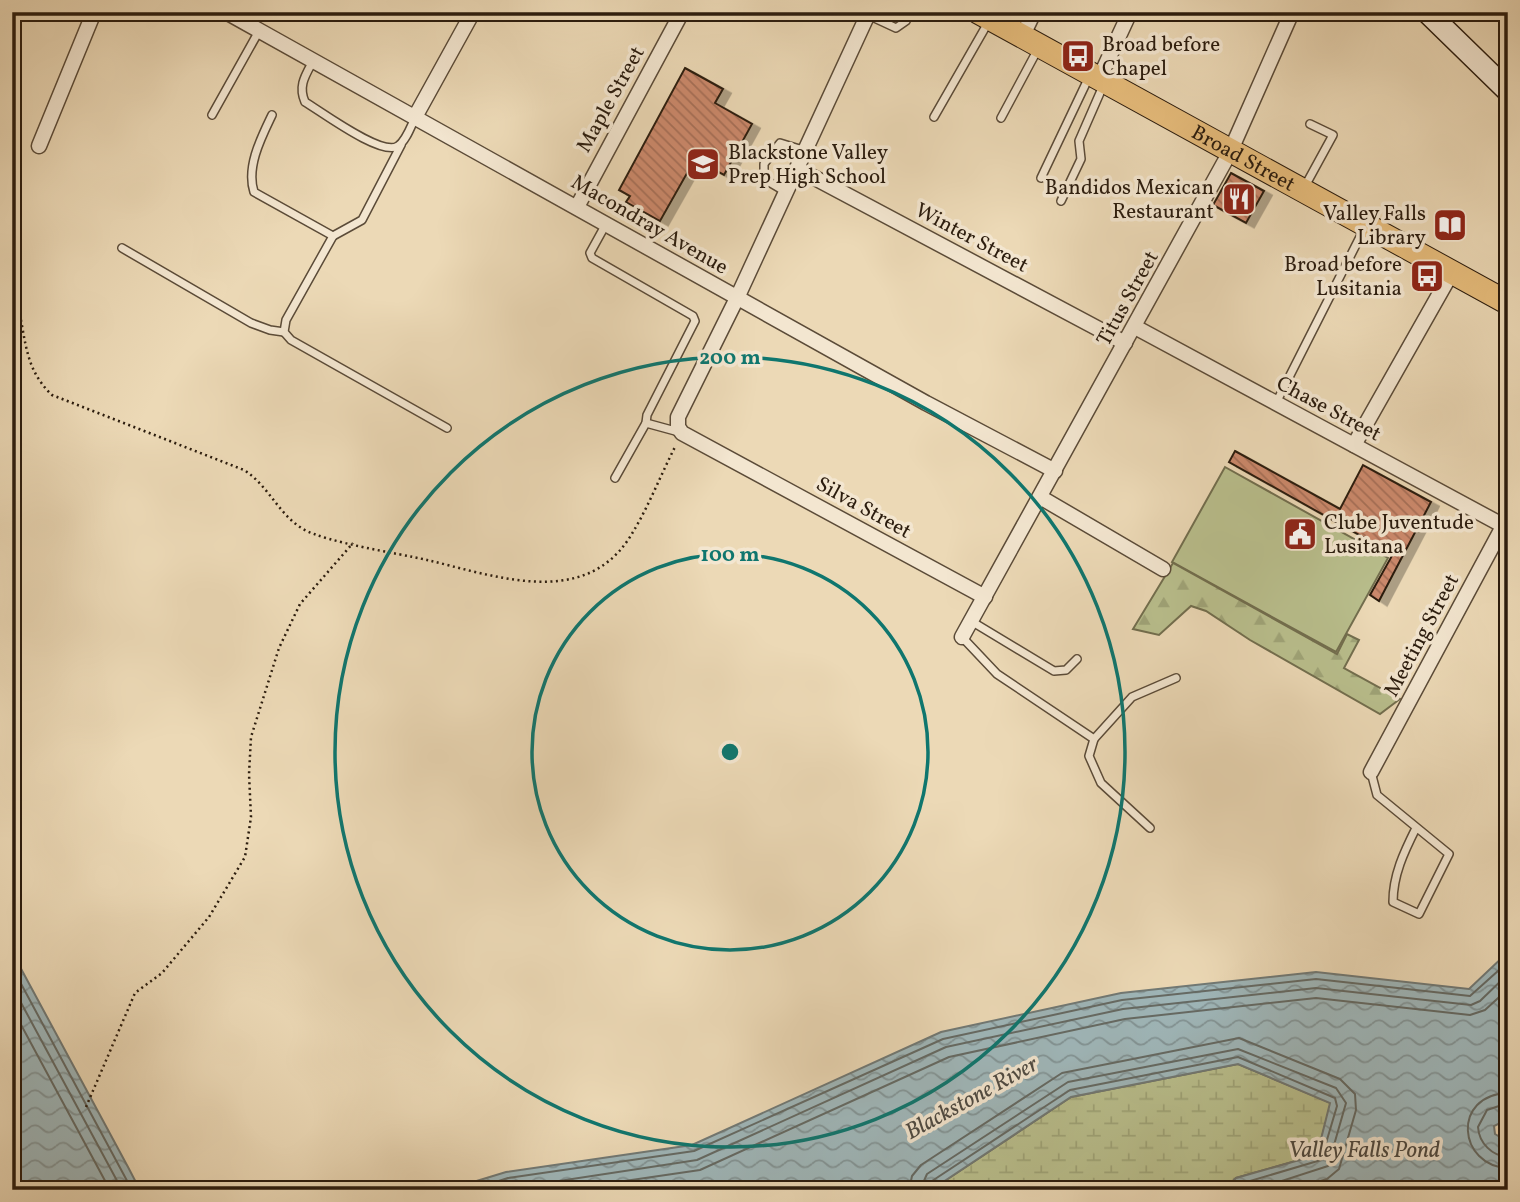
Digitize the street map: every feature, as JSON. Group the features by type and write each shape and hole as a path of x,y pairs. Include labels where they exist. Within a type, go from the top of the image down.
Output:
{"main road":[{"name":"Broad Street","path":"984,16 1365,226 1506,299"}],"street":[{"path":"39,146 94,12"},
{"name":"Macondray Avenue","path":"226,12 737,298 1055,471"},
{"path":"415,117 473,12"},
{"name":"Maple Street","path":"577,207 682,12"},
{"path":"1031,42 1034,12"},
{"path":"1098,79 1130,12"},
{"name":"Titus Street","path":"985,597 1230,152 1292,12"},
{"path":"1427,12 1508,91"},
{"path":"682,433 678,427 678,417 798,169 868,14"},
{"name":"Winter Street","path":"798,169 1125,343"},
{"path":"1354,445 1451,272"},
{"name":"Chase Street","path":"1135,327 1354,445 1506,522"},
{"name":"Silva Street","path":"682,433 985,597"},
{"path":"1040,498 1163,569"},
{"name":"Meeting Street","path":"1371,772 1506,522"},
{"path":"962,638 985,597"}],"lane":[{"path":"868,14 896,28 906,22 910,12"},
{"path":"934,117 984,16"},
{"path":"212,115 260,30"},
{"path":"1001,118 1031,42"},
{"path":"314,59 302,82 301,92 305,102 376,145 393,149 401,145"},
{"path":"1041,178 1098,79"},
{"path":"1061,201 1081,159 1079,141 1098,79"},
{"path":"272,115 257,147 252,184 254,192 333,236"},
{"path":"284,332 286,320 333,236 362,220 415,117"},
{"path":"1302,191 1333,135 1310,124"},
{"path":"787,192 764,179 764,164 780,143 806,151"},
{"path":"606,224 590,253 592,258 693,316 695,321 646,415 646,423 615,478"},
{"path":"1276,403 1365,226"},
{"path":"122,248 251,323 284,332 291,340 447,428"},
{"path":"646,423 682,433"},
{"path":"971,621 1054,671 1066,670 1077,659"},
{"path":"962,638 997,674 1094,739"},
{"path":"1150,828 1101,783 1089,756 1094,739 1132,697 1176,677"},
{"path":"1371,772 1377,795 1450,854 1419,914 1393,902 1393,887 1399,863 1416,828"}],"path":[{"path":"12,288 22,318 29,365 37,382 52,395 244,470 259,480 292,522 307,531 517,580 548,583 569,580 594,570 627,541 682,433"},
{"path":"86,1107 135,993 162,973 209,918 245,857 251,817 251,737 279,648 300,604 353,543"}],"green space":[{"path":"1225,467 1388,558 1336,652 1172,562"},
{"path":"1173,563 1337,654 1347,634 1359,640 1344,668 1400,699 1380,714 1250,640 1206,611 1191,606 1159,635 1133,629"},
{"path":"1238,1064 1331,1103 1317,1155 1236,1178 1224,1190 931,1190 1071,1097"}],"water":[{"path":"12,952 128,1167 140,1190 12,1190"},
{"path":"1508,952 1508,1119 1494,1126 1495,1134 1508,1142 1508,1190 1224,1190 1236,1178 1317,1155 1330,1103 1238,1064 1071,1097 931,1190 447,1190 506,1172 692,1145 941,1032 1121,993 1316,972 1469,989"}],"building":[{"path":"685,68 723,89 715,103 752,124 724,175 695,159 660,221 626,202 630,196 619,190"},
{"path":"1231,173 1264,191 1246,223 1213,205"},
{"name":"Clube Juventude Lusitana","path":"1235,451 1340,509 1363,465 1431,502 1379,601 1370,595 1393,554 1229,462"}],"place":[{"name":"Broad before Chapel","path":"1078,56"},
{"name":"Blackstone Valley Prep High School","path":"703,164"},
{"name":"Bandidos Mexican Restaurant","path":"1239,199"},
{"name":"Valley Falls Library","path":"1450,225"},
{"name":"Broad before Lusitania","path":"1427,276"},
{"name":"Clube Juventude Lusitana","path":"1300,534"}],"water label":[{"name":"Blackstone River","path":"971,1097"},
{"name":"Valley Falls Pond","path":"1364,1149"}]}
